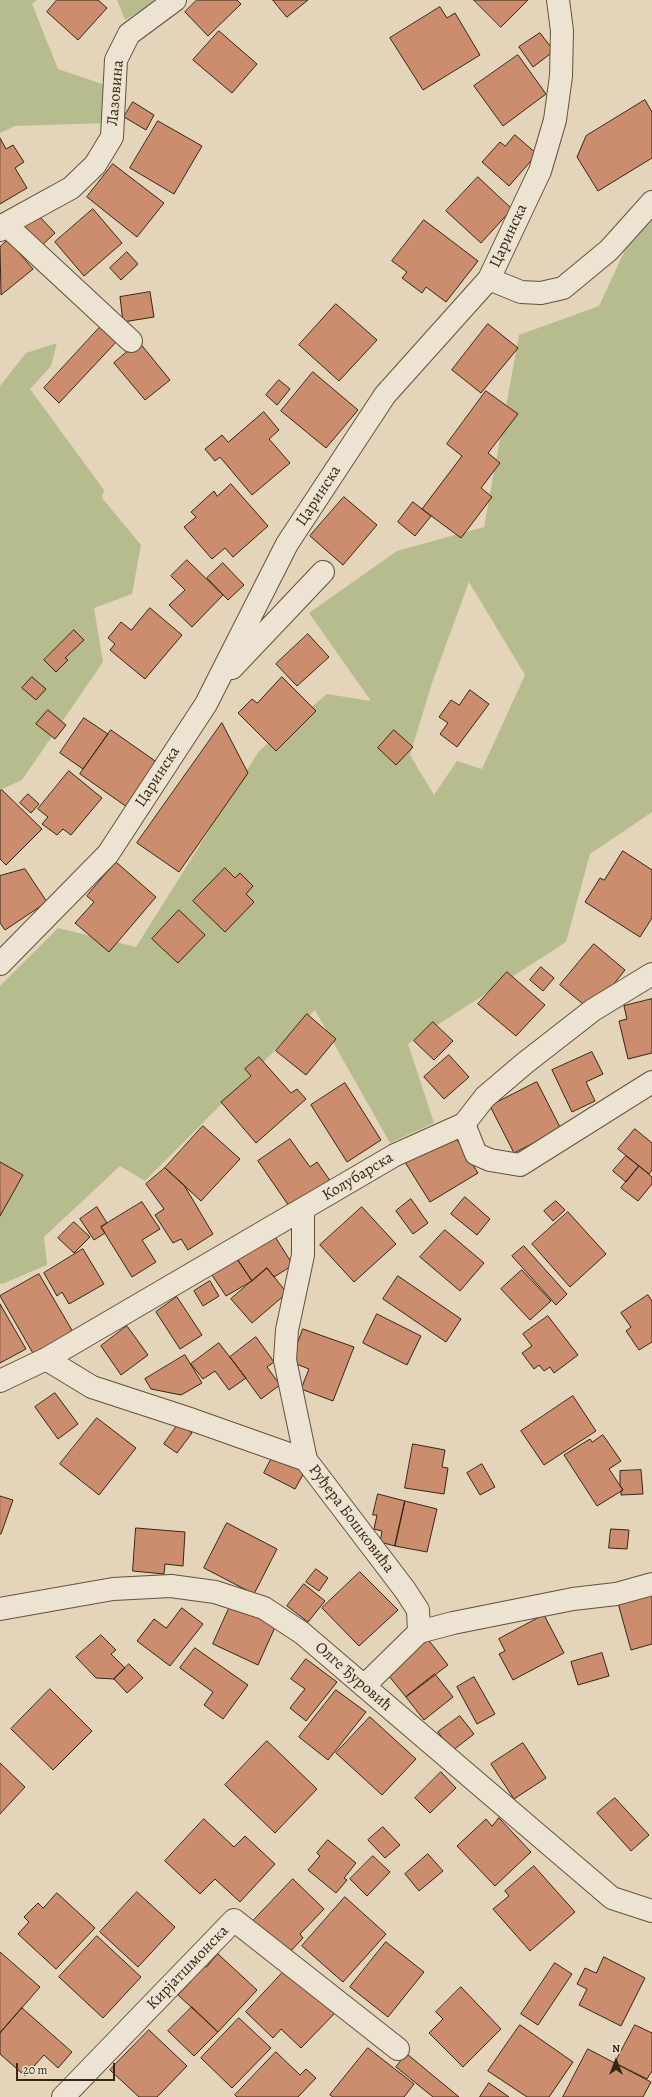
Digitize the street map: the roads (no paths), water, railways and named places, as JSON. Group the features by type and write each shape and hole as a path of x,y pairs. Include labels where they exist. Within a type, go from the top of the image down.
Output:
{"street":[{"name":"Лазовина","path":"2,227 71,188 96,165 112,137 116,60 129,34 175,0"},
{"name":"Царинска","path":"0,964 108,854 206,704 287,544 384,395 489,279 540,171 555,120 561,76 562,31 558,0"},
{"path":"489,279 521,292 541,293 563,288 609,250 652,202"},
{"path":"2,227 131,341"},
{"path":"215,686 323,572"},
{"name":"Колубарска","path":"0,1381 46,1359 303,1210 395,1154 464,1124 486,1096 525,1063 593,1010 652,974"},
{"path":"464,1124 476,1154 490,1160 520,1166 652,1082"},
{"name":"Руђера Бошковића","path":"303,1210 303,1255 288,1330 285,1360 306,1460 418,1610 419,1632"},
{"path":"46,1359 92,1387 193,1420 306,1460"},
{"path":"364,1686 419,1632 453,1623 573,1599 616,1594 652,1584"},
{"name":"Олге Ђуровић","path":"0,1609 113,1588 171,1586 215,1592 264,1608 302,1633 612,1898 652,1911"},
{"name":"Кирјатшмонска","path":"64,2097 234,1920 398,2049"}]}
